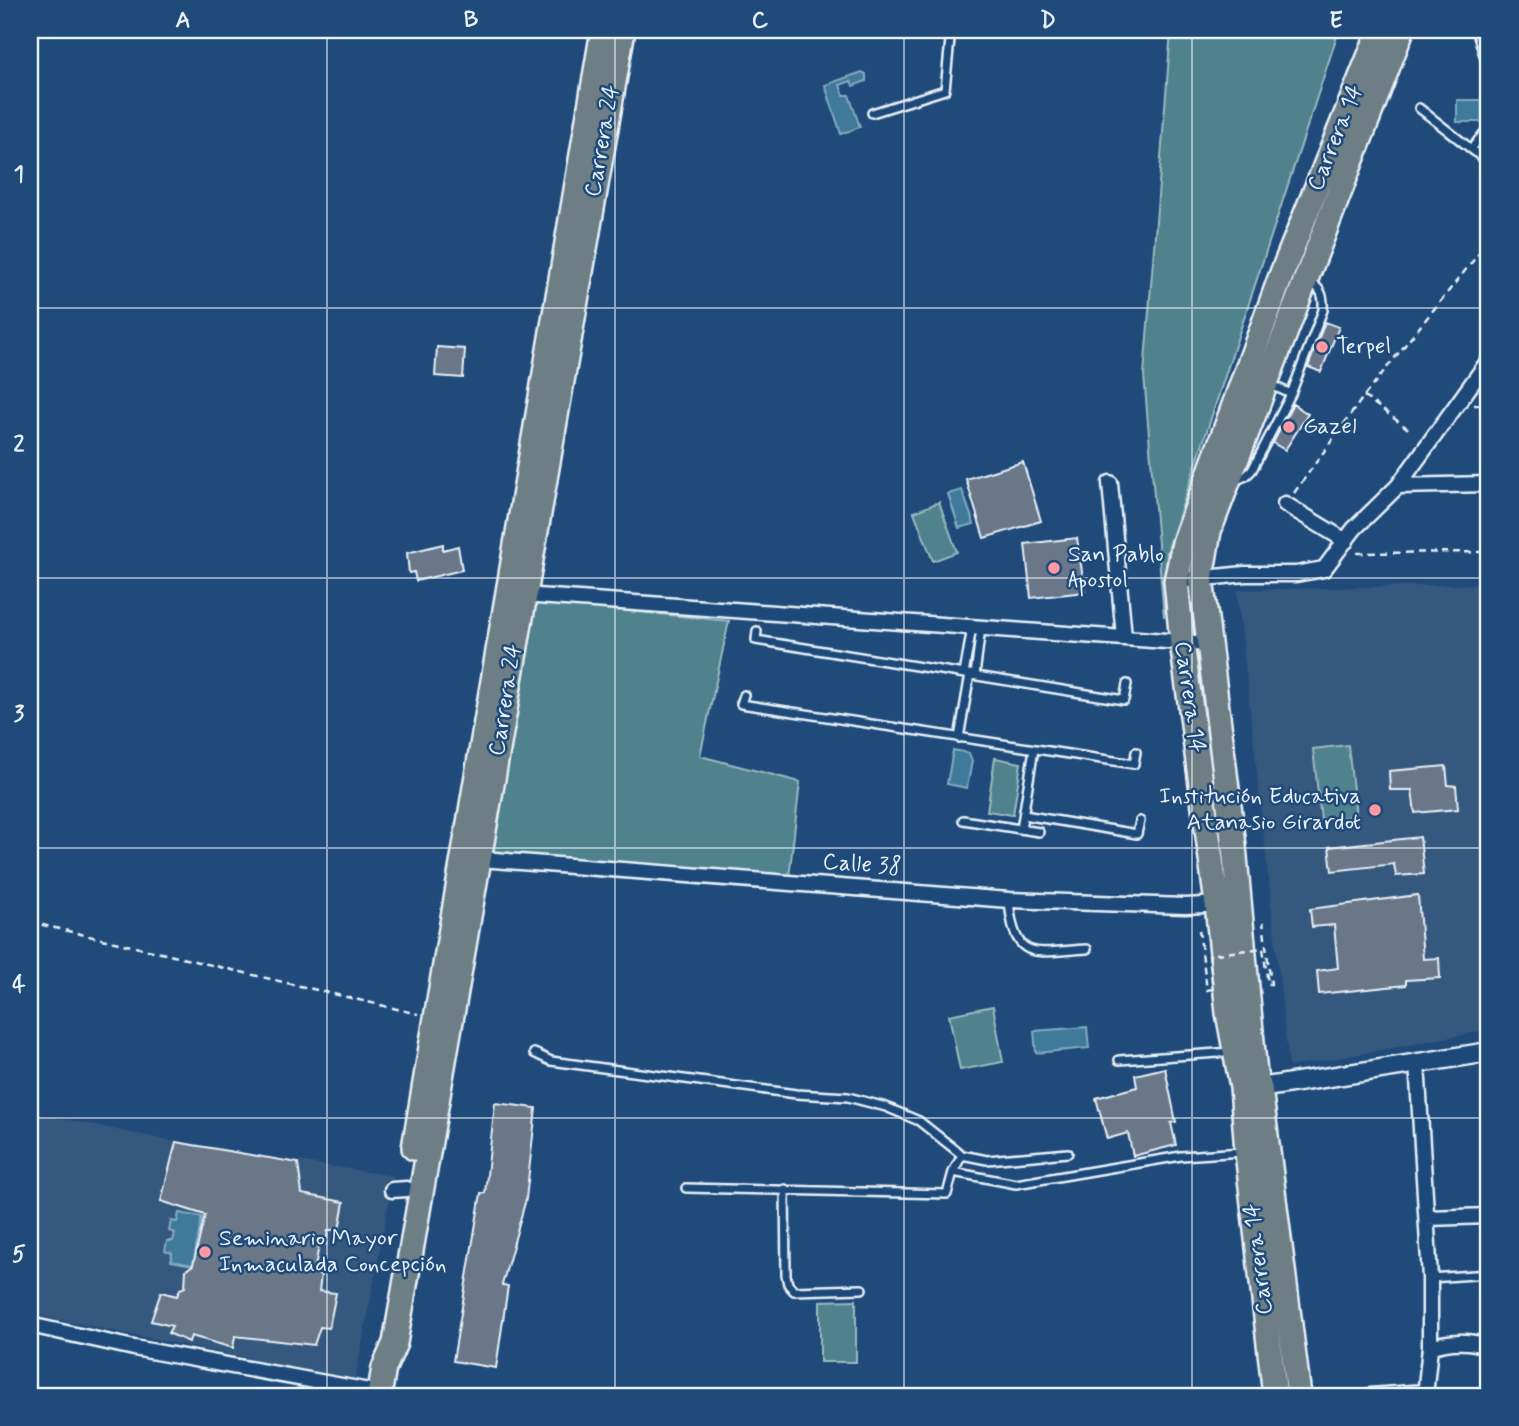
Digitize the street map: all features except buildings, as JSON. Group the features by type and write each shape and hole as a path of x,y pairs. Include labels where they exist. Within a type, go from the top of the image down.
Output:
{"main road":[{"name":"Carrera 24","path":"407,1190 481,859 515,594 603,30"},
{"name":"Carrera 24","path":"379,1395 384,1368 382,1341 436,1018 623,30"},
{"name":"Carrera 14","path":"1245,1051 1228,1013 1176,582 1184,543 1282,273 1380,30"},
{"name":"Carrera 14","path":"1299,1396 1245,1051 1240,903 1201,578 1209,531 1402,30"},
{"name":"Carrera 14","path":"1251,1088 1247,1152 1275,1396"}],"street":[{"path":"1176,582 1245,574 1296,574 1324,569 1346,541 1398,486 1483,377 1489,360"},
{"path":"1110,483 1124,637"},
{"path":"1398,486 1489,484"},
{"path":"1285,504 1346,541"},
{"path":"515,594 1208,644"},
{"name":"Calle 38","path":"481,859 1009,900 1185,906 1240,903"},
{"path":"1251,1088 1489,1052"},
{"path":"1370,1396 1425,1394 1430,1347 1430,1278 1417,1063"},
{"path":"1427,1218 1489,1216"},
{"path":"30,1325 379,1395"},
{"path":"1430,1347 1448,1341 1483,1345 1489,1349"}],"lane":[{"path":"872,113 945,90 951,30"},
{"path":"1476,30 1489,71"},
{"path":"1419,108 1489,163"},
{"path":"1471,149 1489,127"},
{"path":"1227,483 1246,476 1252,470 1291,394 1323,310 1324,296 1318,286 1305,277 1282,273"},
{"path":"1265,383 1291,394"},
{"path":"959,738 977,626"},
{"path":"757,631 756,640 1124,700 1127,684"},
{"path":"744,695 741,704 1134,764 1136,752"},
{"path":"1021,829 1034,749"},
{"path":"1024,815 1138,834 1140,821"},
{"path":"962,820 1039,832"},
{"path":"1210,847 1234,846"},
{"path":"1009,900 1012,929 1017,941 1025,949 1038,952 1087,948"},
{"path":"1119,1060 1245,1051"},
{"path":"534,1053 563,1063 796,1094 848,1097 886,1107 919,1121 962,1155 987,1160 1068,1153"},
{"path":"953,1172 1016,1184 1181,1156 1247,1152"},
{"path":"686,1188 947,1194 953,1172 962,1155"},
{"path":"785,1189 788,1284 794,1291 863,1289"},
{"path":"1430,1278 1489,1274"}],"path":[{"path":"1285,504 1364,396 1489,241"},
{"path":"1364,396 1411,431"},
{"path":"1467,405 1489,405"},
{"path":"1357,554 1489,552"},
{"path":"30,922 436,1018"},
{"path":"1199,930 1207,990 1213,989 1209,955 1263,948 1268,984 1271,984 1263,922"}],"shaded area":[{"path":"862,72 866,74 866,81 853,86 851,81 840,85 844,95 849,95 860,127 841,134 825,85"},
{"path":"1457,100 1482,100 1482,122 1457,122"},
{"path":"962,490 974,524 959,528 948,494"},
{"name":"Institución Educativa Atanasio Girardot","path":"1489,584 1489,1030 1289,1067 1237,590"},
{"path":"953,750 969,753 972,761 967,788 947,784"},
{"path":"1087,1027 1089,1048 1036,1053 1034,1031"},
{"name":"Seminario Mayor Inmaculada Concepción","path":"30,1112 176,1142 394,1176 355,1380 30,1314"},
{"path":"179,1213 202,1217 193,1265 171,1261 172,1253 165,1251 167,1241 173,1241 175,1233 169,1231 171,1221 177,1222"}],"green space":[{"path":"1171,30 1339,30 1167,552 1164,617 1144,375"},
{"path":"939,502 957,552 933,561 914,512"},
{"path":"530,601 729,621 700,756 800,782 789,878 488,855"},
{"path":"1348,745 1356,816 1321,820 1313,749"},
{"path":"995,758 1021,763 1013,815 987,811"},
{"path":"993,1006 1003,1062 960,1070 949,1015"},
{"path":"856,1300 856,1362 820,1362 820,1301"}],"place":[{"name":"Terpel","path":"1322,347"},
{"name":"Gazel","path":"1289,427"},
{"name":"San Pablo Apostol","path":"1054,568"},
{"name":"Institución Educativa Atanasio Girardot","path":"1375,810"},
{"name":"Seminario Mayor Inmaculada Concepción","path":"205,1252"}]}
